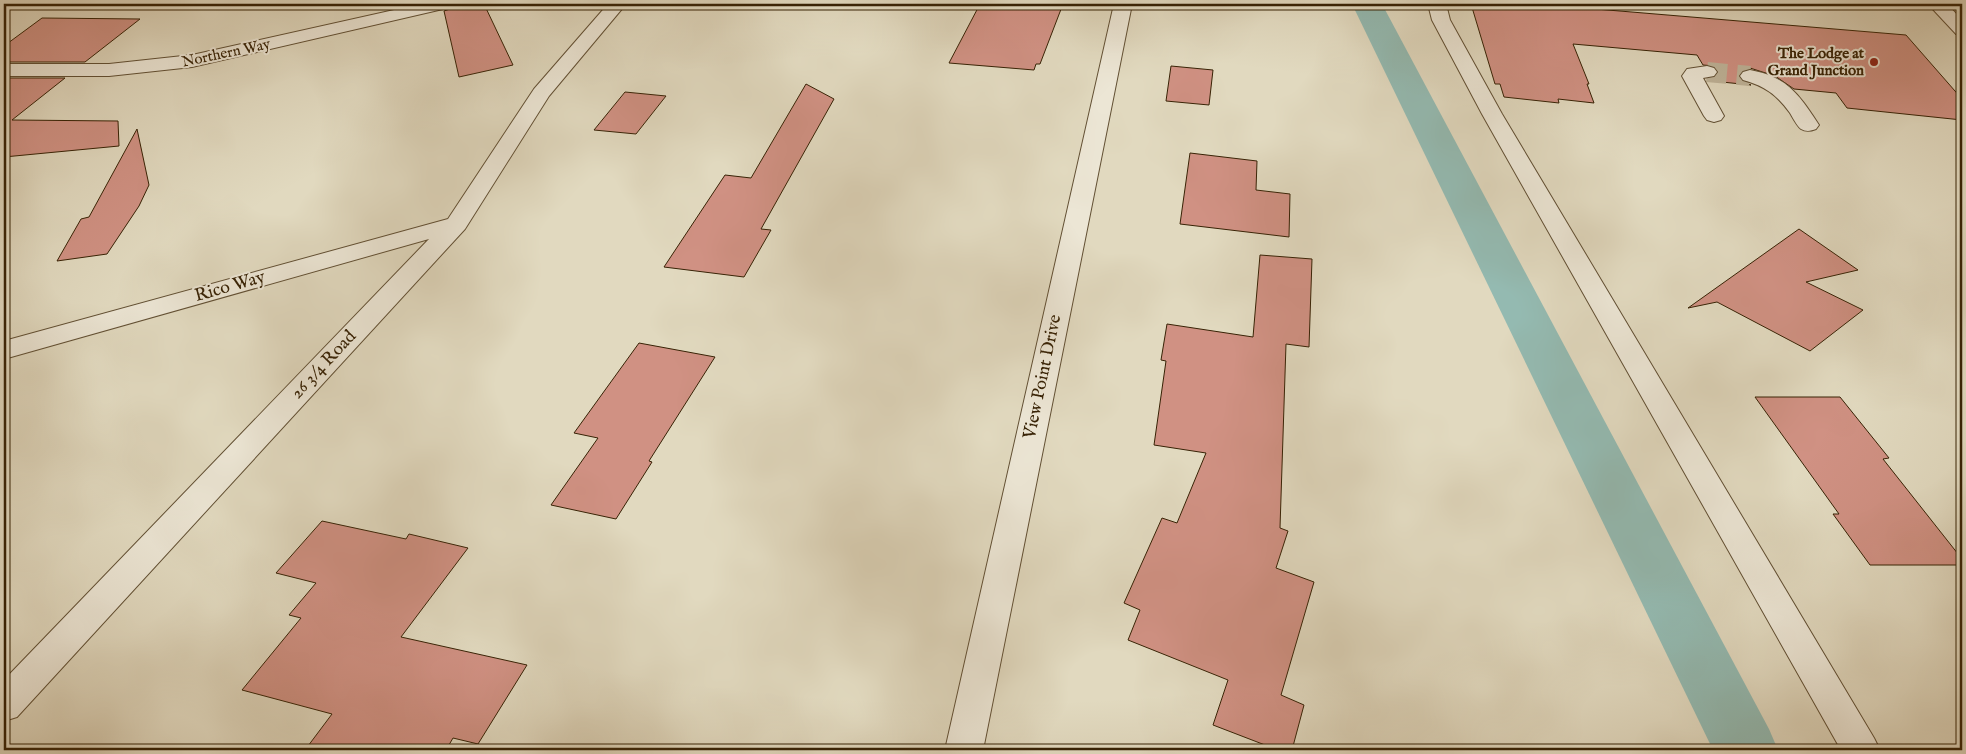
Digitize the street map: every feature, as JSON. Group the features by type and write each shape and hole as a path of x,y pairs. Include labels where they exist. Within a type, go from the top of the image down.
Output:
{"street":[{"name":"Northern Way","path":"4,70 109,70 174,64 220,56 444,4"},
{"name":"26 3/4 Road","path":"4,705 456,224 541,93 617,4"},
{"name":"View Point Drive","path":"964,750 1123,4"},
{"path":"1437,4 1441,20 1492,114 1696,470 1861,750"},
{"path":"1937,4 1962,30"},
{"path":"1707,72 1694,73 1692,76 1714,116"},
{"path":"1750,76 1768,79 1778,86 1809,125"},
{"name":"Rico Way","path":"4,350 456,224"}],"building":[{"path":"454,4 484,4 513,65 459,77 444,11 450,9"},
{"path":"980,4 1063,4 1040,64 1036,64 1034,70 949,63"},
{"name":"The Lodge at Grand Junction","path":"1471,4 1536,4 1906,35 1962,99 1962,120 1847,108 1836,93 1794,89 1775,76 1750,68 1742,70 1738,76 1742,82 1751,85 1712,81 1710,79 1716,77 1718,71 1715,66 1703,65 1697,55 1573,44 1589,84 1587,84 1594,103 1558,99 1559,103 1504,97 1500,84 1495,84"},
{"path":"42,18 140,19 85,62 4,62 4,46"},
{"path":"1171,66 1213,70 1209,105 1166,101"},
{"path":"4,78 65,78 12,120 118,121 119,146 4,157"},
{"path":"806,84 834,99 761,229 771,230 744,277 664,267 725,175 751,178"},
{"path":"625,92 666,96 636,134 594,130"},
{"path":"137,129 149,185 139,206 107,254 57,261 81,219 89,217"},
{"path":"1190,153 1257,161 1256,190 1290,194 1289,237 1180,224"},
{"path":"1799,229 1858,270 1806,282 1863,310 1810,351 1717,302 1688,308"},
{"path":"1260,255 1312,259 1309,347 1286,344 1280,528 1288,531 1276,568 1314,582 1281,695 1304,705 1292,750 1278,750 1213,725 1228,680 1128,640 1140,610 1124,603 1162,518 1177,523 1206,453 1154,445 1166,361 1161,360 1167,324 1253,337"},
{"path":"639,343 715,357 649,461 652,462 616,519 551,505 598,438 574,433"},
{"path":"1755,397 1840,397 1889,458 1883,459 1962,559 1962,565 1870,565 1833,514 1839,514"},
{"path":"322,521 406,539 409,534 468,548 401,637 527,665 478,744 453,738 446,750 305,750 332,714 242,690 301,618 289,615 316,583 276,573"}],"waterway":[{"path":"1367,4 1746,750"}],"tunnel":[{"path":"1707,72 1750,76"}],"place":[{"name":"The Lodge at Grand Junction","path":"1874,62"}]}
